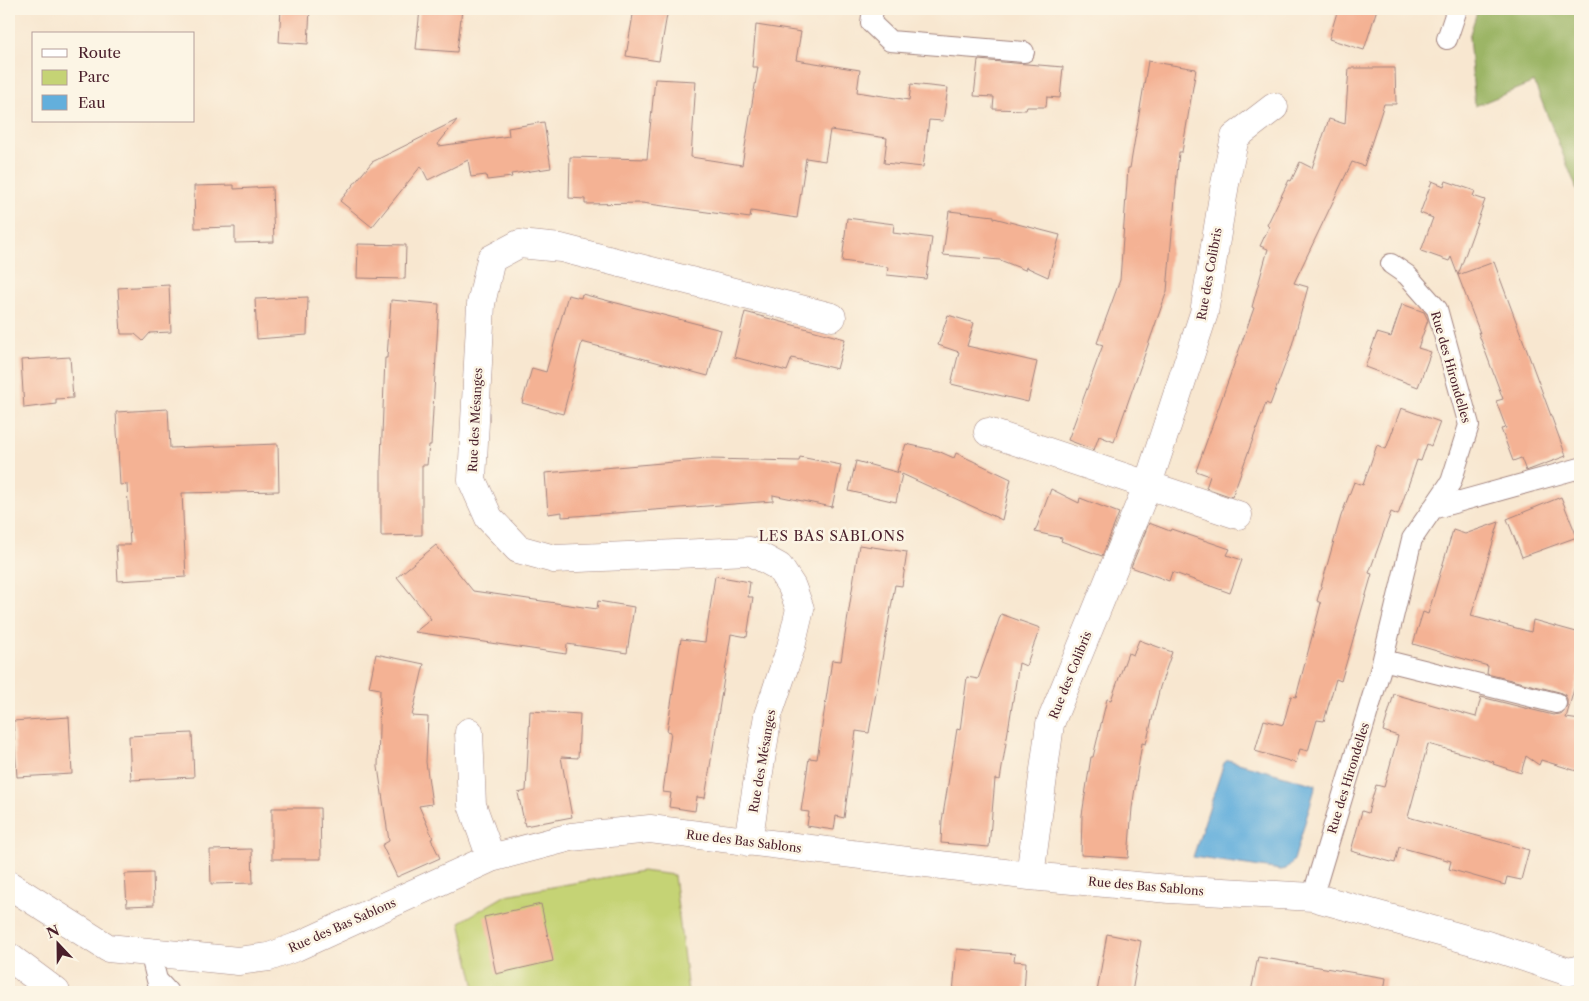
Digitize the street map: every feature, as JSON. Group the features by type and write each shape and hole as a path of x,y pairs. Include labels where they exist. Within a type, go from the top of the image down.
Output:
{"street":[{"name":"Rue des Colibris","path":"1030,876 1050,724 1148,484 1204,313 1225,184 1235,137 1274,107"},
{"name":"Rue des Mésanges","path":"748,842 768,716 791,647 800,609 792,587 779,567 750,551 554,559 518,549 490,518 472,480 481,304 490,259 519,244 561,248 832,317"},
{"path":"988,432 1238,515"},
{"path":"469,732 472,805 490,858"},
{"name":"Rue des Bas Sablons","path":"9,885 108,948 238,961 269,957 296,947 490,858 571,837 650,829 1030,876 1169,889 1314,897 1569,972 1580,969"},
{"path":"9,957 56,992"}],"lane":[{"path":"872,9 872,23 890,41 1024,52"},
{"path":"1448,39 1457,9"},
{"name":"Rue des Hirondelles","path":"1314,897 1383,660 1412,539 1451,482 1469,425 1437,309 1407,276 1391,264"},
{"path":"1432,509 1580,468"},
{"path":"1383,660 1556,703"},
{"path":"150,952 157,980 168,992"}],"green space":[{"path":"1478,9 1580,9 1580,197 1534,82 1475,106 1469,37"},
{"path":"642,871 674,875 688,992 476,992 460,922 506,895"}],"water":[{"path":"1228,760 1316,785 1294,860 1286,869 1281,870 1193,857 1224,763"}],"building":[{"path":"281,9 310,9 308,44 279,42"},
{"path":"420,9 462,9 457,52 416,49"},
{"path":"634,9 668,9 659,61 626,56"},
{"path":"1338,9 1377,9 1364,50 1329,39"},
{"path":"756,25 801,32 796,60 860,70 857,92 909,100 911,84 948,88 943,121 929,120 923,167 884,163 887,138 830,130 825,161 806,158 797,218 751,211 750,218 642,203 585,204 585,199 569,198 570,157 647,159 655,79 696,81 691,157 742,165 758,67 752,67"},
{"path":"978,60 1063,67 1060,98 1047,97 1046,107 1027,107 1026,110 993,109 994,97 974,96"},
{"path":"1148,61 1196,69 1182,152 1179,152 1167,291 1114,442 1099,436 1094,450 1068,440 1103,345 1097,343 1120,280 1128,168 1130,168"},
{"path":"1349,68 1395,68 1396,104 1384,104 1364,166 1352,162 1294,283 1308,287 1291,349 1270,405 1266,403 1232,497 1206,488 1210,476 1196,471 1254,308 1252,307 1268,249 1260,246 1269,227 1267,225 1300,162 1312,168 1329,119 1345,124"},
{"path":"457,120 438,144 439,146 509,136 508,128 544,122 551,168 511,174 512,177 487,180 486,175 471,177 468,160 428,180 421,166 372,227 340,201 372,162"},
{"path":"1432,181 1444,186 1446,181 1475,191 1473,196 1485,200 1458,275 1494,262 1566,456 1526,471 1521,458 1513,461 1501,429 1506,428 1496,401 1503,399 1451,257 1449,261 1421,251 1433,218 1420,213"},
{"path":"234,185 234,189 272,187 274,242 235,243 235,227 195,228 194,186"},
{"path":"949,211 994,216 994,218 1060,235 1048,277 1026,267 1025,270 1000,260 943,255"},
{"path":"847,218 894,224 893,233 932,238 926,279 887,275 888,267 842,261"},
{"path":"358,244 406,245 405,279 357,278"},
{"path":"169,285 171,332 150,333 143,341 135,334 121,334 118,288"},
{"path":"582,294 721,330 708,376 582,342 563,414 522,403 532,368 546,372 568,295 581,298"},
{"path":"308,297 307,335 257,339 255,299"},
{"path":"391,300 439,304 431,445 429,445 427,465 422,465 422,535 381,536 381,460 385,358 387,358"},
{"path":"1402,304 1424,312 1428,320 1418,348 1431,352 1418,387 1365,367 1377,333 1391,337"},
{"path":"745,312 845,339 837,369 792,358 787,371 734,357"},
{"path":"948,315 974,323 967,346 1037,362 1028,402 951,384 959,352 938,345"},
{"path":"70,357 73,398 56,399 56,404 24,408 21,360"},
{"path":"1401,408 1440,422 1431,446 1427,444 1421,461 1417,460 1398,515 1391,512 1369,573 1372,574 1341,681 1336,679 1324,721 1317,720 1308,751 1300,749 1296,763 1255,751 1264,720 1283,725 1291,696 1296,697 1321,603 1317,601 1341,516 1354,482 1363,485 1377,445 1386,449"},
{"path":"168,409 170,448 278,444 279,491 182,493 186,577 118,581 116,545 130,545 127,484 120,485 116,412"},
{"path":"906,444 938,451 954,458 956,453 1011,479 1002,520 902,474 896,502 849,491 856,461 900,473 897,471"},
{"path":"800,457 841,465 832,507 773,495 773,501 562,517 562,512 548,514 545,473 709,459 799,461"},
{"path":"1051,489 1079,503 1080,498 1119,513 1102,556 1061,541 1062,538 1035,532"},
{"path":"1561,497 1577,537 1522,557 1507,519"},
{"path":"1499,522 1471,616 1531,632 1533,620 1580,633 1580,668 1566,718 1580,720 1580,772 1541,760 1539,765 1526,756 1521,773 1493,764 1494,762 1428,744 1408,817 1529,850 1521,880 1507,877 1505,885 1449,869 1451,861 1399,847 1395,863 1351,851 1362,811 1368,813 1376,785 1384,787 1398,736 1383,731 1394,694 1476,717 1481,697 1553,715 1564,712 1567,706 1565,695 1559,692 1487,674 1488,666 1413,644 1423,612 1428,614 1453,530 1465,534"},
{"path":"1149,523 1230,549 1227,555 1242,560 1230,593 1172,572 1169,581 1131,567"},
{"path":"436,545 473,591 597,609 598,601 634,607 627,653 567,644 566,654 415,632 431,619 397,577"},
{"path":"859,545 907,552 902,586 895,585 869,733 856,731 844,818 836,816 834,830 807,826 809,812 801,811 809,758 817,759 832,660 841,661"},
{"path":"715,576 750,582 748,597 753,597 747,637 731,634 705,798 697,797 695,811 669,807 671,793 663,792 671,732 667,731 681,639 705,642"},
{"path":"1001,614 1040,628 1026,666 1019,663 1000,780 995,779 989,847 941,843 942,821 957,729 960,730 967,677 978,679"},
{"path":"1139,640 1172,652 1160,687 1146,744 1142,743 1132,808 1128,858 1081,855 1082,815 1091,757 1093,757 1107,699 1111,700 1128,653 1133,655"},
{"path":"376,654 424,664 412,716 428,717 426,762 432,804 419,806 440,858 397,877 382,845 389,841 378,767 380,689 369,687"},
{"path":"530,711 580,714 578,758 561,757 572,817 525,826 518,793 526,791"},
{"path":"69,717 72,774 17,777 13,721"},
{"path":"192,733 194,777 131,780 129,736"},
{"path":"272,808 320,808 321,859 272,859"},
{"path":"252,849 253,883 211,884 210,850"},
{"path":"153,873 154,905 127,906 125,874"},
{"path":"541,904 553,961 496,974 484,917"},
{"path":"1107,934 1141,941 1132,992 1097,992"},
{"path":"957,949 1015,954 1014,961 1026,962 1024,992 953,992"},
{"path":"1258,957 1386,978 1384,992 1251,992"}],"district":[{"name":"LES BAS SABLONS","path":"832,536"}]}
